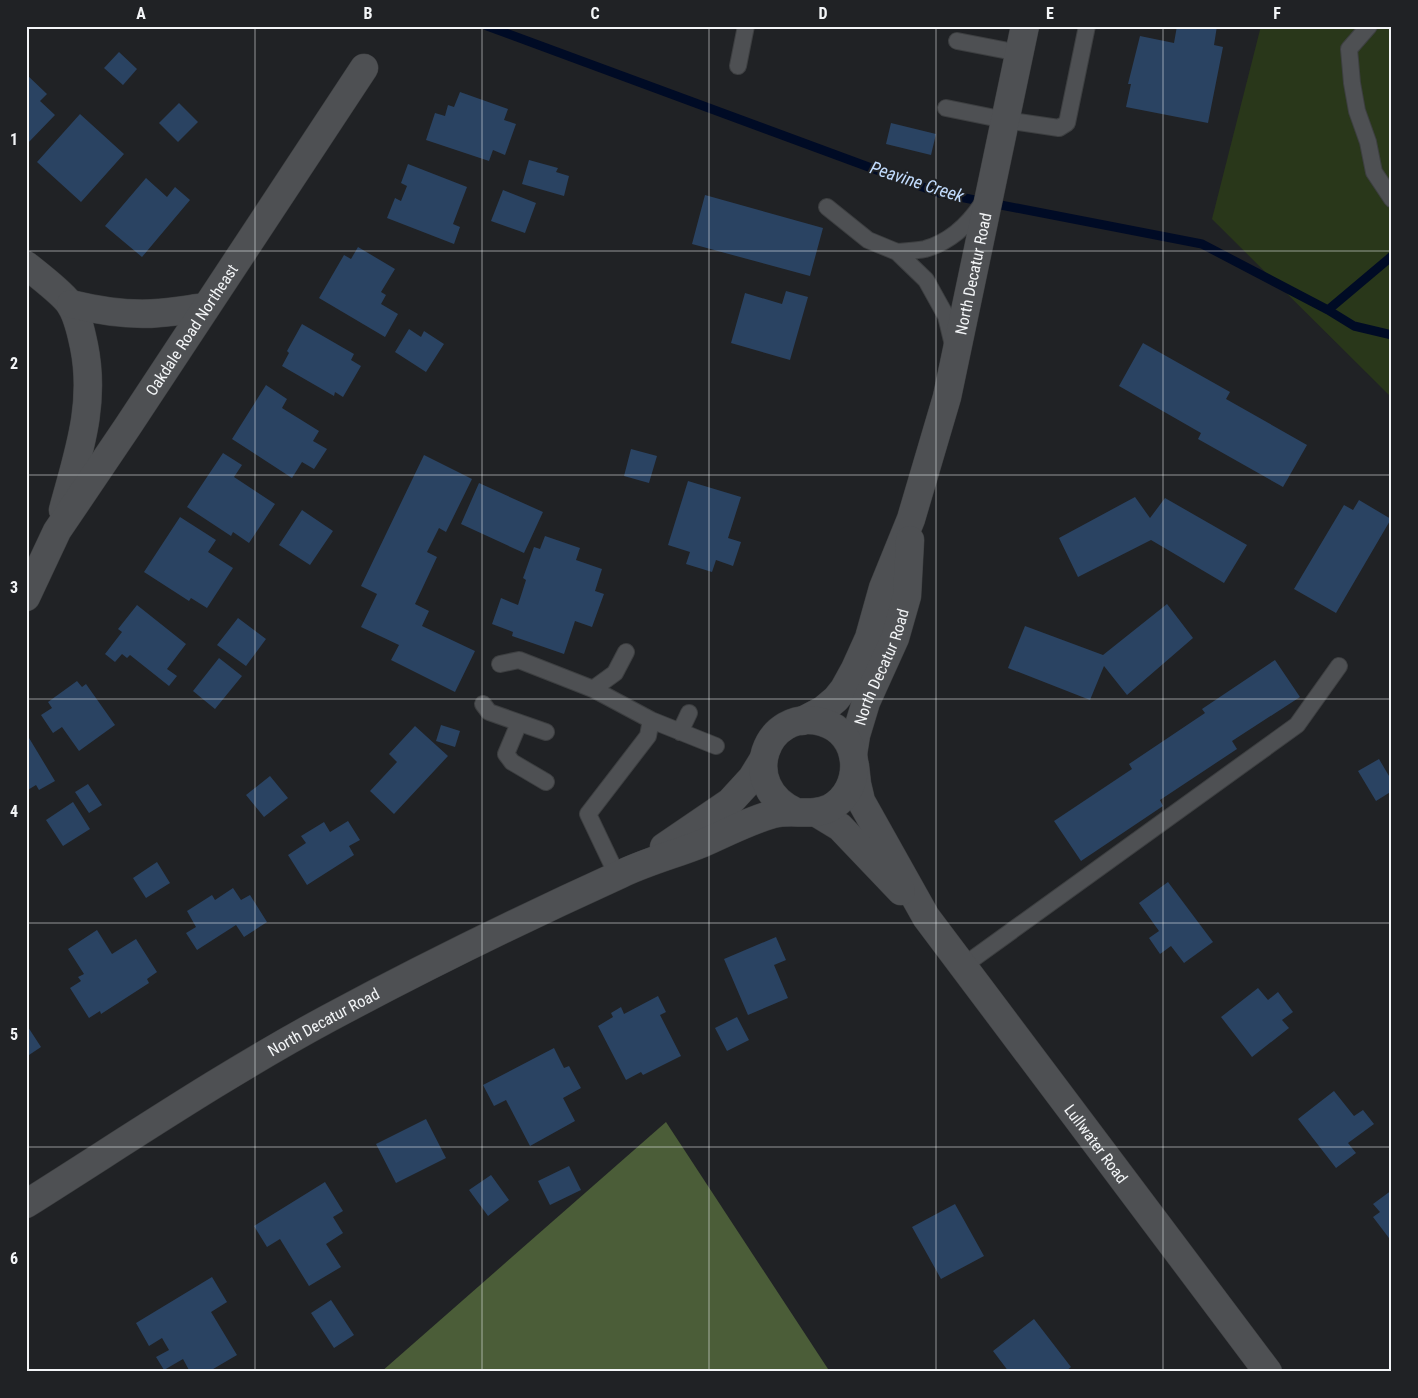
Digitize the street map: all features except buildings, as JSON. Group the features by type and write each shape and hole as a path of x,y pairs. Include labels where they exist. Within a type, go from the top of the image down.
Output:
{"main road":[{"name":"North Decatur Road","path":"802,721 823,710 836,699 848,682 869,638 883,588 912,519 956,355 977,222 993,173 1025,26"},
{"name":"Oakdale Road Northeast","path":"26,597 57,531 364,68"},
{"path":"26,264 71,304 99,311 159,313 206,307"},
{"path":"57,531 85,428 88,391 87,362 81,331 71,304"},
{"name":"North Decatur Road","path":"26,1204 235,1073 328,1018 478,942 627,871 702,843 761,818 777,813 806,812 834,805 847,792 854,775 856,735 866,702 895,638 907,596 912,519"},
{"name":"North Decatur Road","path":"627,871 730,802 752,778 776,734 792,723 811,720 830,725 845,737 854,760"},
{"path":"763,760 765,782 770,792 777,800 806,812"},
{"name":"Lullwater Road","path":"854,760 861,801 926,917"},
{"name":"Lullwater Road","path":"806,812 840,827 926,917 1268,1372"}],"lane":[{"path":"738,66 746,26"},
{"path":"946,108 1005,120 1059,128 1067,123 1087,26"},
{"path":"1369,26 1349,50 1352,83 1357,111 1368,142 1374,172 1392,199"},
{"path":"957,41 1019,54"},
{"path":"827,207 868,240 897,252 926,280 946,316 956,355"},
{"path":"897,252 924,249 942,242 977,222"},
{"path":"593,688 615,673 626,652"},
{"path":"500,664 519,660 593,688 651,720 716,746"},
{"path":"963,966 1297,725 1338,666"},
{"path":"483,704 488,712 546,732"},
{"path":"680,732 689,713"},
{"path":"627,871 588,814 648,736 651,720"},
{"path":"519,723 506,754 512,762 546,782"}],"green space":[{"path":"1261,26 1392,26 1392,398 1212,219"},
{"path":"666,1122 830,1372 381,1372"}],"waterway":[{"name":"Peavine Creek","path":"487,26 939,193 1202,244 1328,310 1354,326 1392,335"},
{"name":"Peavine Creek","path":"1328,310 1392,256"}]}
